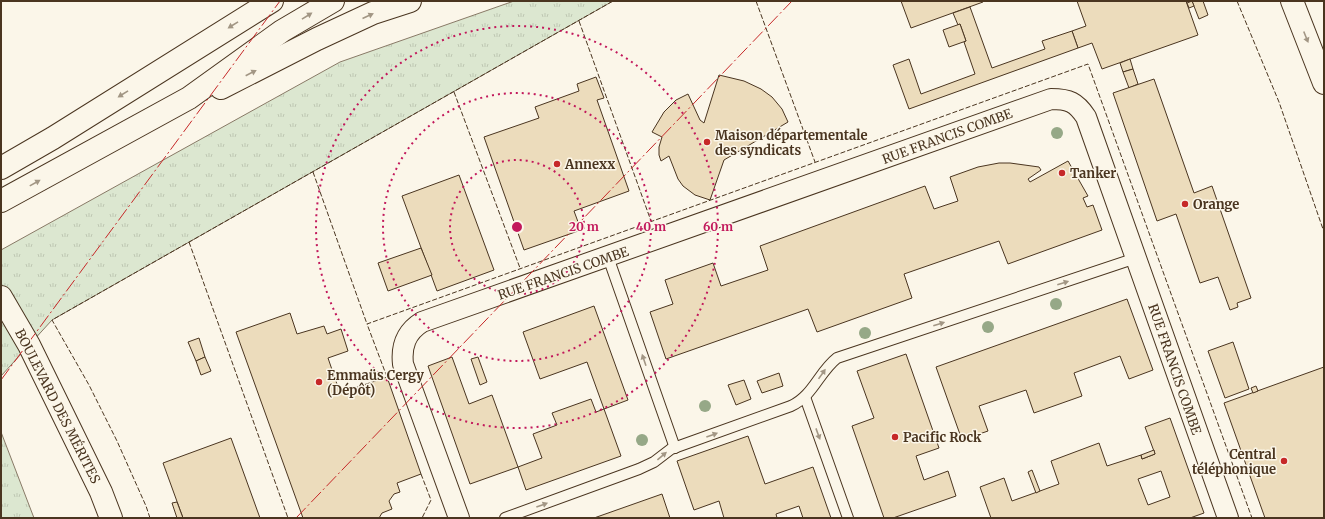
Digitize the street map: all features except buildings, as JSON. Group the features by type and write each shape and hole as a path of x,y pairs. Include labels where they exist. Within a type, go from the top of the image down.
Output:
{"main road":[{"path":"1,201 189,98 282,31 333,1"},
{"path":"189,98 226,86 317,39 373,13 410,1"},
{"path":"1292,1 1324,83"},
{"path":"1,168 53,138 269,3"},
{"name":"BOULEVARD DES MÉRITES","path":"1,297 29,345 101,492 111,518"}],"street":[{"name":"RUE FRANCIS COMBE","path":"459,518 403,364 402,354 404,345 414,327 422,322 1051,99 1062,99 1072,102 1081,109 1086,117 1228,518"}],"lane":[{"path":"608,257 675,448"},
{"path":"505,518 639,469 654,462 666,452 675,448 791,406 805,397 824,371 838,358 1136,258"},
{"path":"805,397 848,518"}],"green space":[{"path":"514,1 613,1 52,320 1,376 1,250 340,62"},
{"path":"1,432 34,518 1,518"}],"fence":[{"path":"150,518 117,441 89,385 52,320 613,1"},
{"path":"756,1 815,162"},
{"path":"1237,1 1279,102 1324,232"},
{"path":"579,21 651,221"},
{"path":"387,377 367,324 1088,64 1252,518"},
{"path":"454,92 520,268"},
{"path":"313,172 367,324"},
{"path":"189,242 288,518"},
{"path":"421,474 431,500 422,518"}],"power":[{"path":"1,380 280,1"},
{"path":"296,518 792,1"}],"place":[{"name":"Maison départementale des syndicats","path":"707,142"},
{"name":"Annexx","path":"557,164"},
{"name":"Tanker","path":"1062,173"},
{"name":"Orange","path":"1185,204"},
{"name":"Emmaüs Cergy (Dépôt)","path":"319,382"},
{"name":"Pacific Rock","path":"895,437"},
{"name":"Central téléphonique","path":"1284,461"}]}
